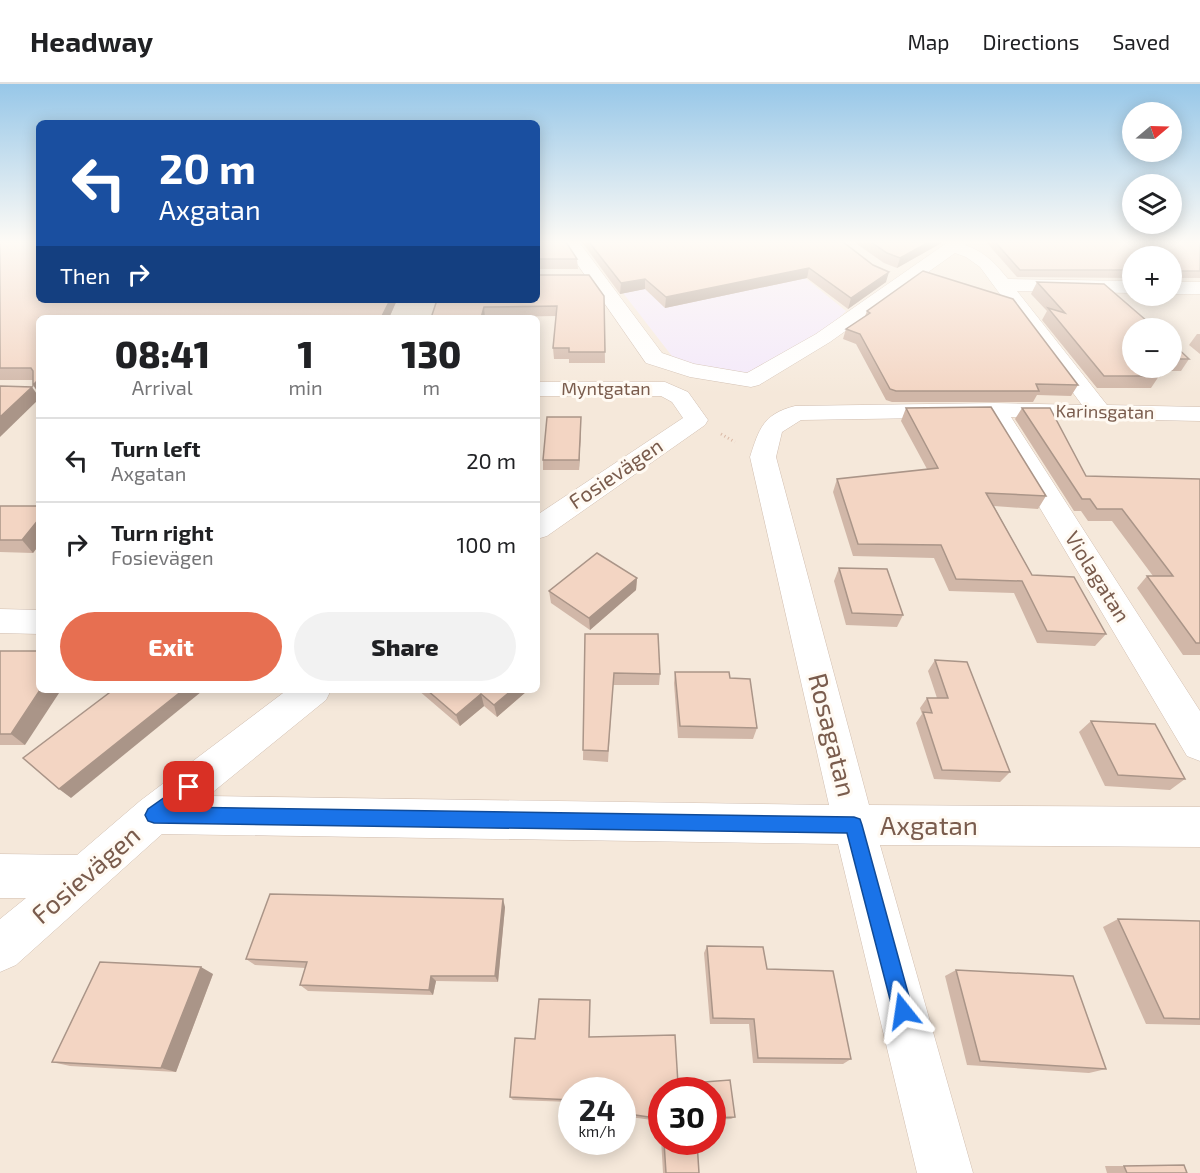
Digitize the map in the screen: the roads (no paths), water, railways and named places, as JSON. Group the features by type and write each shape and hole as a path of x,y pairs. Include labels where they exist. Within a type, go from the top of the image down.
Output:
{"street":[{"path":"607,293 654,358 690,370 751,380 823,338 876,293"},
{"path":"1009,293 1100,412"},
{"name":"Myntgatan","path":"540,389 665,389 680,397 696,420"},
{"name":"Karinsgatan","path":"763,457 771,429 795,413 994,410 1200,414"},
{"name":"Violagatan","path":"994,410 1200,744"},
{"name":"Fosievägen","path":"540,527 696,420"},
{"name":"Rosagatan","path":"763,457 854,825 945,1173"},
{"path":"0,621 36,621"},
{"name":"Fosievägen","path":"0,949 154,815 309,693"},
{"name":"Axgatan","path":"154,815 854,825 1200,827"},
{"path":"0,876 85,877"}]}
